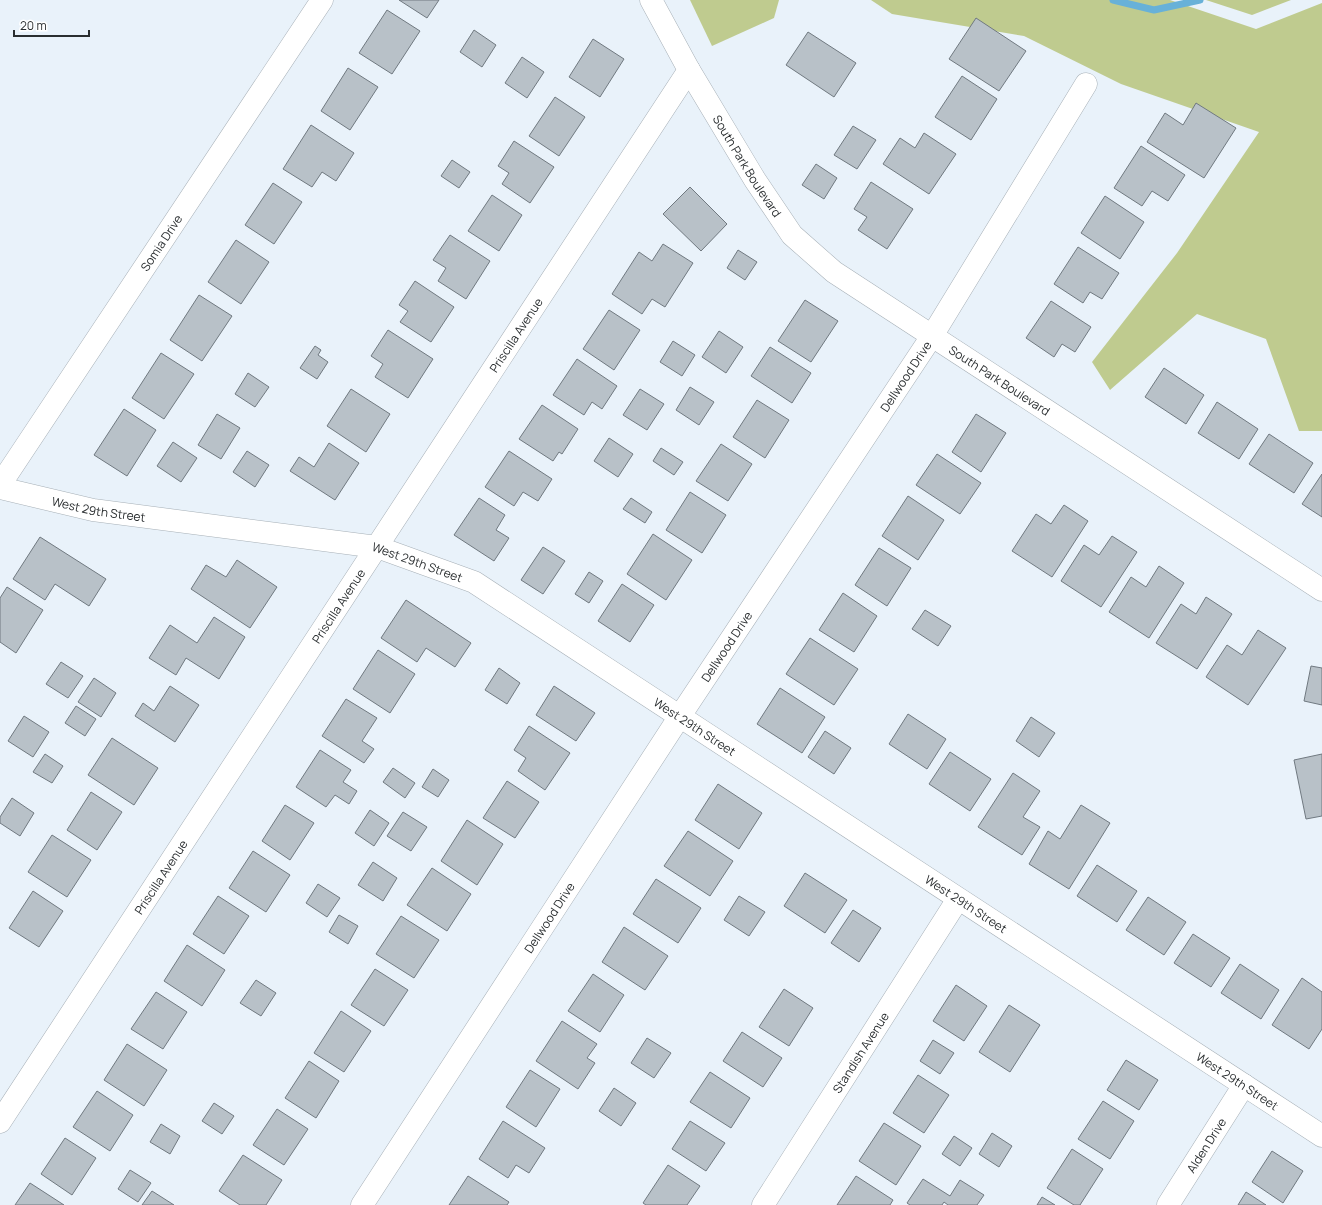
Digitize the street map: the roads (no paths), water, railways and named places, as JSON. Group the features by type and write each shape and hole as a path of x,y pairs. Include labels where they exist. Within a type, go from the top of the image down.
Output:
{"street":[{"name":"Somia Drive","path":"0,485 322,0"},
{"name":"South Park Boulevard","path":"651,0 689,70 755,180 792,235 834,272 1322,590"},
{"name":"Priscilla Avenue","path":"0,1122 689,70"},
{"name":"Dellwood Drive","path":"362,1205 680,716 932,336 1086,84"},
{"name":"West 29th Street","path":"0,488 93,510 377,547 474,582 1322,1136"},
{"name":"Standish Avenue","path":"763,1205 958,898"},
{"name":"Alden Drive","path":"1168,1205 1244,1085"}],"waterway":[{"path":"1113,0 1154,10 1200,0"}]}
